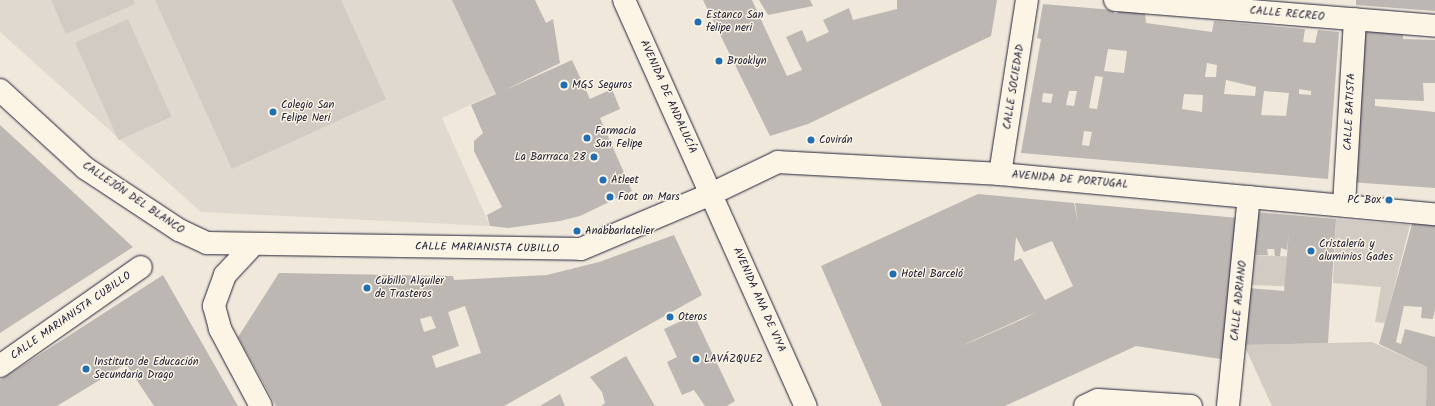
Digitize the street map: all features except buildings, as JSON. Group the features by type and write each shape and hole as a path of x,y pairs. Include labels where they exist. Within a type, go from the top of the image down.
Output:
{"street":[{"name":"AVENIDA DE ANDALUCÍA","path":"624,0 711,194"},
{"name":"CALLE SOCIEDAD","path":"1000,174 1027,0"},
{"name":"CALLE RECREO","path":"1115,0 1268,6 1355,19 1435,26"},
{"name":"CALLE BATISTA","path":"1344,205 1355,19"},
{"name":"CALLEJÓN DEL BLANCO","path":"0,90 85,168 179,230 207,243 252,246"},
{"name":"AVENIDA DE PORTUGAL","path":"711,194 778,162 1000,174 1435,214"},
{"name":"CALLE MARIANISTA CUBILLO","path":"252,246 581,249 711,194"},
{"name":"AVENIDA ANA DE VIYA","path":"711,194 800,404"},
{"name":"CALLE ADRIANO","path":"1228,406 1249,197"},
{"path":"252,246 225,275 214,306 220,329 261,406"},
{"name":"CALLE MARIANISTA CUBILLO","path":"0,366 141,267"},
{"path":"1085,406 1098,400 1191,406"}],"shaded area":[{"name":"Colegio San Felipe Neri","path":"0,0 532,0 560,63 442,118 490,226 201,212 0,32"},
{"path":"51,0 133,0 135,4 66,34"},
{"path":"155,0 341,0 386,99 232,169"},
{"path":"128,19 172,117 119,140 75,43"},
{"path":"1336,219 1410,225 1385,323 1375,322 1381,287 1333,283"},
{"path":"1250,255 1287,256 1286,286 1249,285"},
{"path":"1372,342 1427,367 1426,406 1272,406 1244,345"}],"place":[{"name":"Estanco San felipe neri","path":"698,22"},
{"name":"Brooklyn","path":"719,61"},
{"name":"MGS Seguros","path":"564,85"},
{"name":"Colegio San Felipe Neri","path":"273,112"},
{"name":"Farmacia San Felipe","path":"587,138"},
{"name":"Covirán","path":"811,140"},
{"name":"La Barrraca 28","path":"594,157"},
{"name":"Atleet","path":"603,180"},
{"name":"Foot on Mars","path":"610,197"},
{"name":"PC Box","path":"1389,200"},
{"name":"Anabbarlatelier","path":"577,231"},
{"name":"Cristalería y aluminios Gades","path":"1311,251"},
{"name":"Hotel Barceló","path":"893,274"},
{"name":"Cubillo Alquiler de Trasteros","path":"367,288"},
{"name":"Oteros","path":"670,317"},
{"name":"LAVÁZQUEZ","path":"696,359"},
{"name":"Instituto de Educación Secundaria Drago","path":"86,369"}]}
